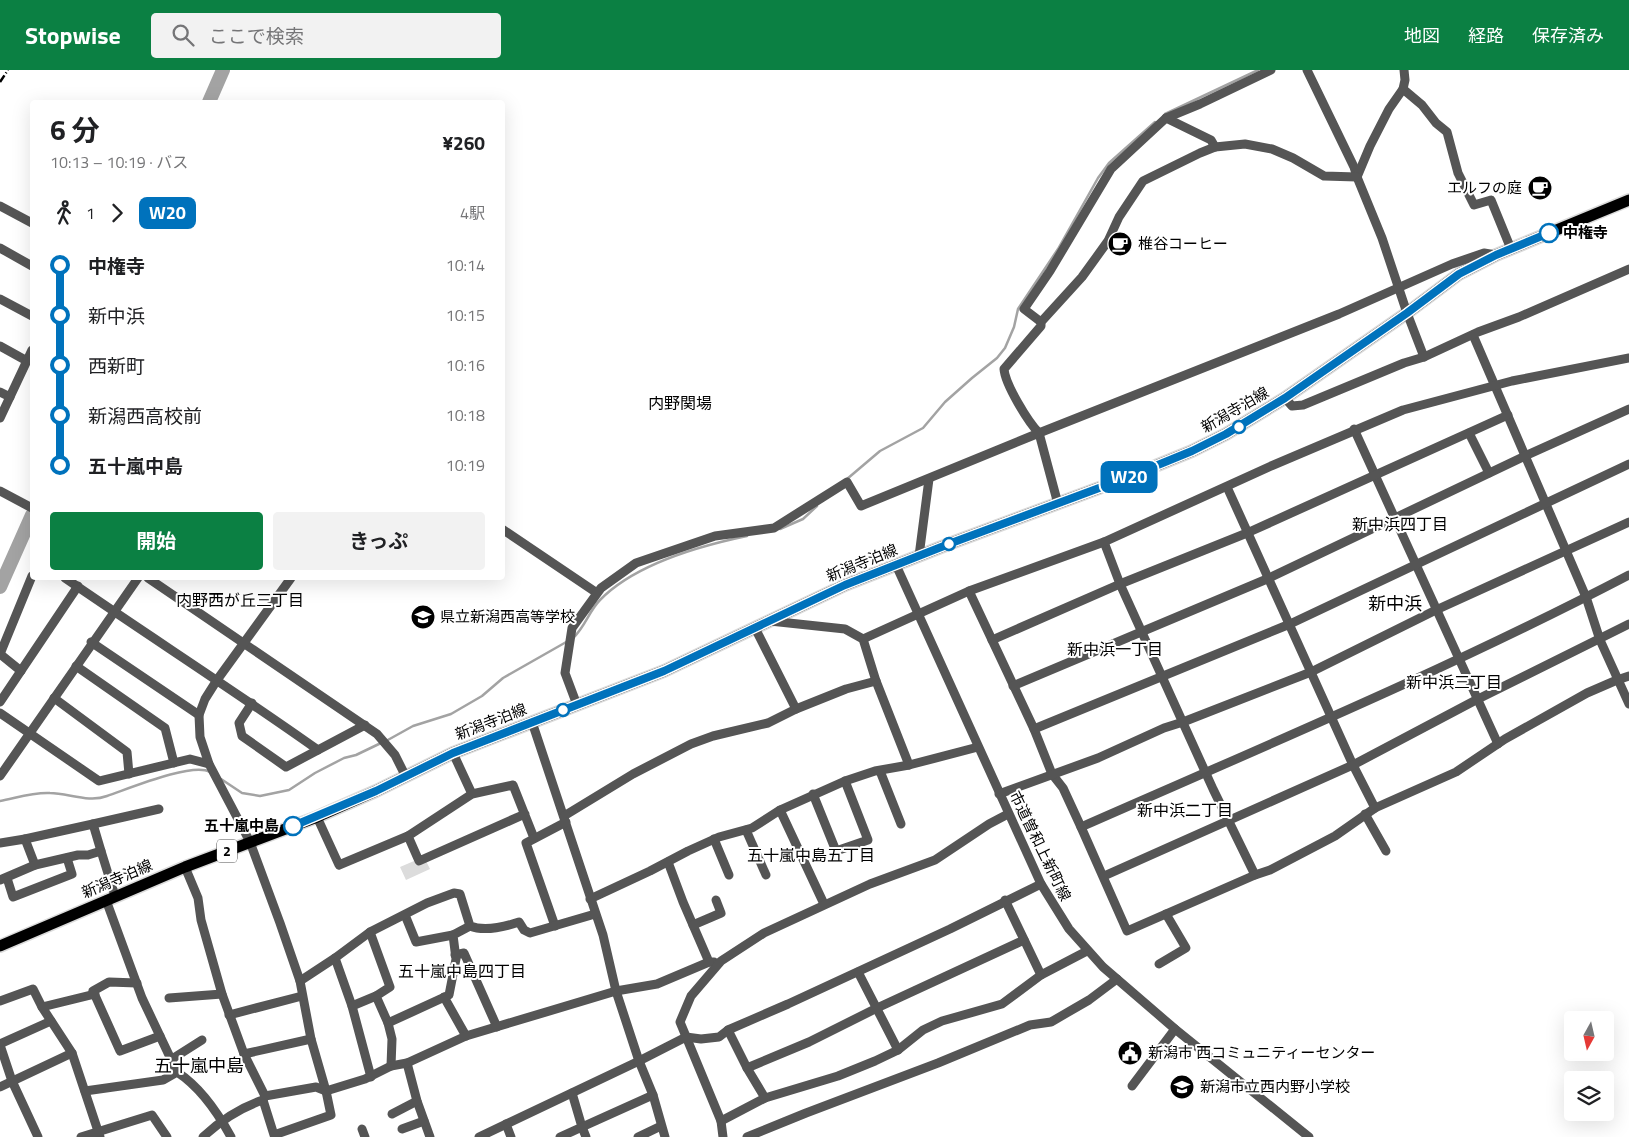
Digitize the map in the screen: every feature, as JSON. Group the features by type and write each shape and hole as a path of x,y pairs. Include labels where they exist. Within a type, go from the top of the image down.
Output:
{"main road":[{"name":"新潟寺泊線","path":"0,946 185,867 317,817 376,791 453,753 664,671 845,585 1192,451 1226,434 1285,398 1407,313 1459,274 1496,255 1629,200"}],"street":[{"path":"1041,322 1024,309 1050,271 1111,169 1166,118 1272,70"},
{"path":"1307,70 1354,167 1382,238 1424,357"},
{"path":"1357,177 1389,109 1403,89 1405,80 1404,70"},
{"path":"1403,89 1422,104 1436,124 1447,132 1458,173 1474,205 1491,200 1511,249"},
{"path":"1166,118 1211,140 1215,146"},
{"path":"1058,504 1039,434 1032,426 1004,375 1004,369 1041,326 1041,322 1082,277 1108,241 1119,217 1143,181 1215,146 1244,144 1272,148 1324,176 1357,177"},
{"path":"0,206 30,222"},
{"path":"0,248 30,265"},
{"path":"577,705 565,673 572,628 601,588 636,563 715,536 774,528 847,482 861,506 1339,314 1460,262 1484,254 1496,255"},
{"path":"1285,398 1292,406 1303,406 1404,363 1424,357 1629,269"},
{"path":"0,300 30,315"},
{"path":"1473,335 1586,598 1600,640 1629,704"},
{"path":"0,346 27,361"},
{"path":"0,418 30,354"},
{"path":"863,639 969,591 1104,542 1403,410 1553,372 1629,358"},
{"path":"0,392 10,397"},
{"path":"1013,686 1267,579 1525,456 1629,409"},
{"path":"992,640 1120,584 1247,533 1508,415"},
{"path":"1354,430 1416,563 1476,700 1498,744"},
{"path":"1469,433 1489,473"},
{"path":"1034,729 1290,624 1629,464"},
{"path":"919,556 929,479"},
{"path":"1227,487 1267,579 1290,624 1353,765 1375,808"},
{"path":"0,491 30,507"},
{"path":"999,794 1098,758 1164,728 1184,722 1311,672 1436,610 1629,522"},
{"path":"505,531 597,593"},
{"path":"1104,542 1120,584 1228,821 1255,874"},
{"name":"市道曽和上新町線","path":"896,565 1041,884 1069,929 1087,950 1117,979 1175,1029 1309,1137"},
{"path":"1081,827 1332,718 1586,598 1629,575"},
{"path":"21,671 0,654 30,580"},
{"path":"68,580 113,612 252,703 318,750"},
{"path":"0,776 91,642 137,580"},
{"path":"151,580 365,725 388,745 405,776"},
{"path":"185,867 198,898 201,920 222,994 244,1054 264,1098 274,1135 290,1133 331,1115 311,1039 300,981 250,842 209,764 200,737 199,715 205,699 290,580"},
{"path":"0,702 78,586"},
{"path":"969,591 1034,729 1052,774 1063,788 1104,876 1127,932 1255,874 1270,870 1335,836 1375,808 1456,772 1498,744 1587,693 1629,676"},
{"path":"770,621 845,629 863,639 876,681 909,765"},
{"path":"1104,876 1353,765 1476,700 1629,624"},
{"path":"755,628 796,709"},
{"path":"91,642 199,715"},
{"path":"76,666 165,728 174,763"},
{"path":"555,926 526,842 565,819 633,774 691,744 712,736 768,723 796,709 876,681"},
{"path":"54,698 127,752 129,774"},
{"path":"252,703 239,723 242,736 286,767 365,725"},
{"path":"0,714 99,781 190,759 209,764"},
{"path":"532,722 603,936 616,991 653,1094 665,1137"},
{"path":"590,898 714,839 752,828 780,810 845,781 978,747"},
{"path":"453,753 472,794"},
{"path":"880,771 901,824"},
{"path":"813,794 836,851 868,840 845,781"},
{"path":"317,817 339,865 408,836 472,794 513,785 534,838"},
{"path":"0,843 159,809"},
{"path":"780,810 824,904"},
{"path":"408,836 419,861 525,814"},
{"path":"723,1137 721,1121 680,1022 691,996 721,961 764,933 824,904 870,884 935,860 989,824 1008,814"},
{"path":"1365,814 1386,851"},
{"path":"93,824 111,898 137,983 160,1036 178,1072 189,1080 221,1120 231,1137"},
{"path":"746,830 766,875"},
{"path":"25,839 35,866"},
{"path":"714,839 729,875"},
{"path":"67,858 72,874 13,896 3,879 35,866 78,855 88,855 101,851"},
{"path":"668,862 709,962"},
{"path":"479,1137 640,1061 686,1037 701,1039 719,1037 728,1030 858,972 1041,884"},
{"path":"300,981 370,932 427,903 454,893 460,894 470,926"},
{"path":"693,925 721,913 716,900"},
{"path":"1005,900 1041,975"},
{"path":"405,915 416,942 453,935 470,926 487,928 519,922 524,930 530,933 595,914"},
{"path":"1159,964 1186,948 1166,914"},
{"path":"352,1006 376,996 390,987 370,932"},
{"path":"388,1022 449,995 456,956 453,935"},
{"path":"748,1068 809,1042 877,1008 1024,940"},
{"path":"721,1121 766,1098 838,1076 898,1050 923,1030 942,1021 1002,1004 1041,975 1087,950"},
{"path":"456,956 464,954 497,1027"},
{"path":"335,958 352,1006 371,1077"},
{"path":"203,1137 221,1120 264,1098 316,1087 326,1091 371,1077 392,1066 407,1064 466,1036 616,991 657,984 709,962 721,961"},
{"path":"858,972 898,1050"},
{"path":"747,1137 767,1133 1030,1025 1051,1022 1089,1000 1117,979"},
{"path":"137,983 110,982 94,991 120,1052 160,1036"},
{"path":"0,1001 33,989 42,1007 72,1053 99,1134"},
{"path":"42,1007 95,994"},
{"path":"169,998 222,994"},
{"path":"229,1015 302,996"},
{"path":"376,996 388,1022 392,1039 392,1066"},
{"path":"444,997 466,1036"},
{"path":"38,1137 12,1081 0,1045 51,1021"},
{"path":"1132,1086 1175,1029"},
{"path":"728,1030 766,1098"},
{"path":"244,1054 311,1039"},
{"path":"172,1059 202,1040"},
{"path":"0,1087 72,1053"},
{"path":"407,1064 417,1101 430,1137"},
{"path":"85,1091 163,1080 178,1072"},
{"path":"572,1093 586,1137"},
{"path":"560,1137 653,1094"},
{"path":"392,1114 417,1101"},
{"path":"81,1137 99,1134 152,1115 167,1137"},
{"path":"402,1129 424,1121"},
{"path":"506,1124 511,1137"},
{"path":"638,1137 661,1126"}],"shaded area":[{"path":"414,861 416,865 426,861 430,869 406,880 400,867"}],"waterway":[{"path":"210,100 223,70"},
{"path":"1165,114 1258,70"},
{"path":"847,479 880,451 923,428 945,402 997,358 1005,348 1014,327 1018,309 1058,249 1098,178 1109,163 1155,122"},
{"path":"780,529 803,519 817,506"},
{"path":"0,587 30,520"},
{"path":"573,638 600,600 614,587 631,576 689,551 747,536"},
{"path":"386,741 413,726 451,714 482,696 503,678 568,641"},
{"path":"221,779 242,793 260,796 289,790 315,773 344,758 356,755 381,743"},
{"path":"0,801 44,793 100,798 175,773 201,770 210,772"}],"railway":[{"path":"0,82 8,70"}],"bus line":[{"name":"W20","path":"293,826 376,791 453,753 664,671 845,585 1192,451 1226,434 1285,398 1407,313 1459,274 1496,255 1549,233"}],"place":[{"name":"エルフの庭","path":"1540,188"},
{"name":"中権寺","path":"1549,233"},
{"name":"椎谷コーヒー","path":"1120,244"},
{"name":"県立新潟西高等学校","path":"423,617"},
{"name":"五十嵐中島","path":"293,826"},
{"name":"新潟市 西コミュニティーセンター","path":"1130,1053"},
{"name":"新潟市立西内野小学校","path":"1182,1087"}],"district":[{"name":"内野関場","path":"680,403"},
{"name":"新中浜四丁目","path":"1400,524"},
{"name":"内野西が丘三丁目","path":"240,600"},
{"name":"新中浜","path":"1395,604"},
{"name":"新中浜一丁目","path":"1115,649"},
{"name":"新中浜三丁目","path":"1454,682"},
{"name":"新中浜二丁目","path":"1185,810"},
{"name":"五十嵐中島五丁目","path":"811,855"},
{"name":"五十嵐中島四丁目","path":"462,971"},
{"name":"五十嵐中島","path":"199,1066"}]}
